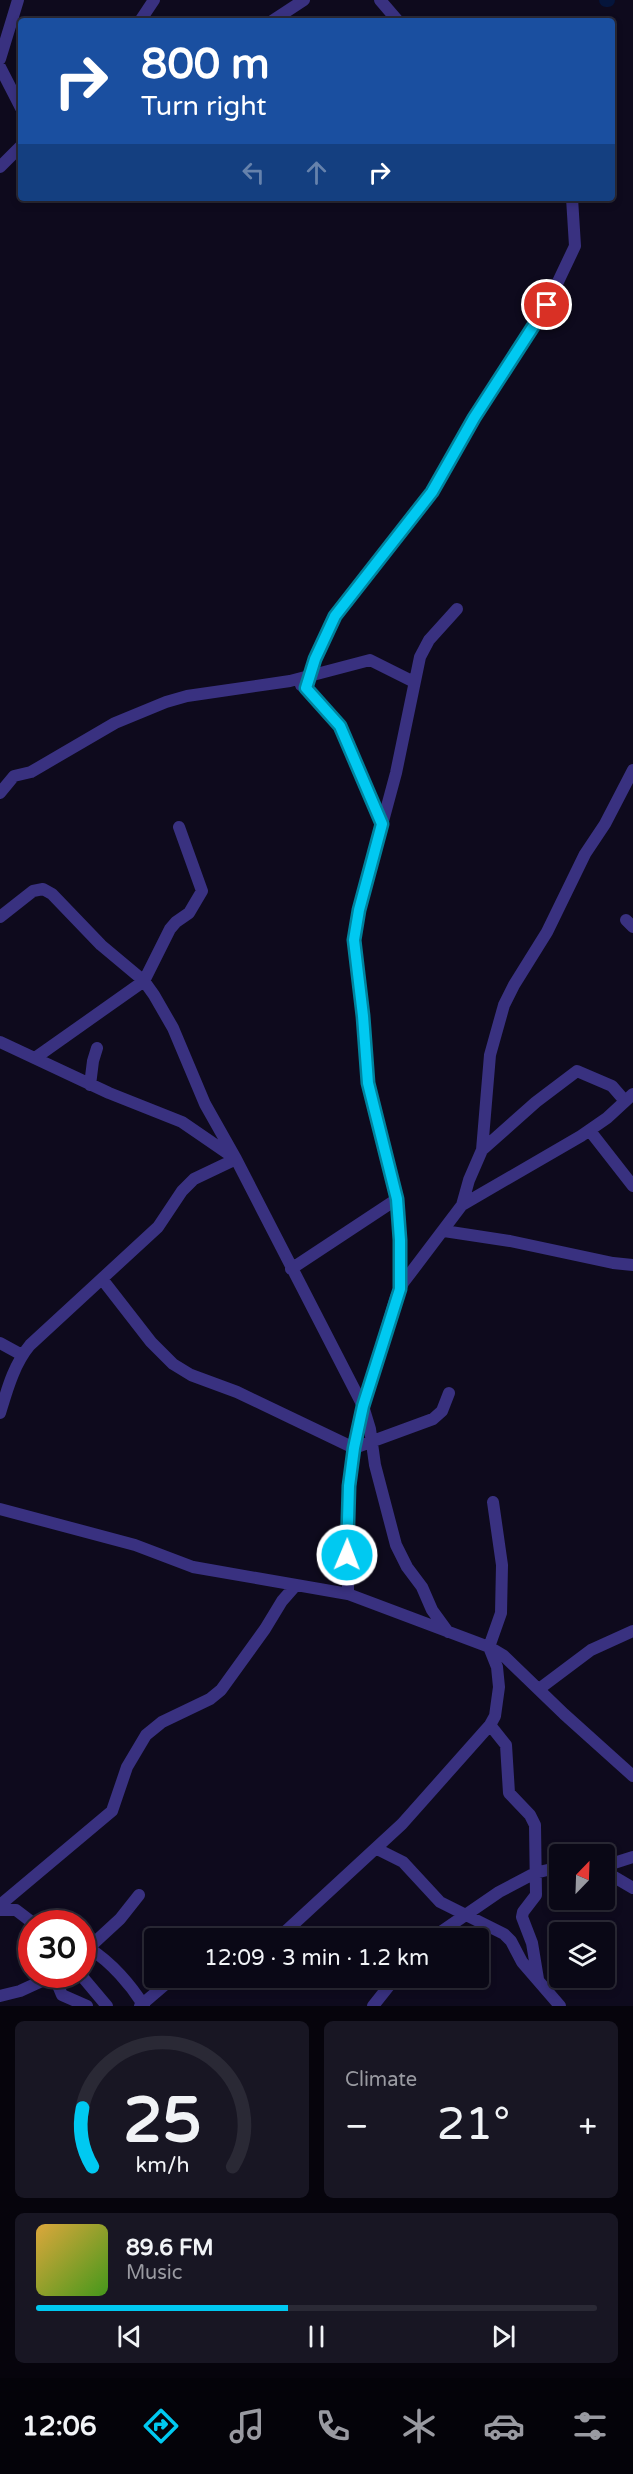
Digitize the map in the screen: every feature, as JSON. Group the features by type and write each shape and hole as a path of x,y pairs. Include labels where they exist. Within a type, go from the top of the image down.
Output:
{"street":[{"path":"0,60 18,0"},
{"path":"142,18 154,0"},
{"path":"277,18 304,0"},
{"path":"381,0 396,18"},
{"path":"0,67 18,102"},
{"path":"0,166 18,149"},
{"path":"307,682 335,616 428,499 474,418 547,305 575,246 572,201"},
{"path":"348,1594 348,1504 354,1448 363,1406 400,1289 397,1199 368,1083 354,940 359,910 396,773 423,649 457,609"},
{"path":"0,793 14,776 31,772 115,723 187,696 290,681 307,682 370,660 414,682"},
{"path":"307,682 340,726 382,824"},
{"path":"400,1289 462,1205 469,1180 482,1150 490,1055 504,1005 543,939 585,854 605,824 633,770"},
{"path":"35,1058 144,981 170,929 189,914 202,891 179,827"},
{"path":"0,917 33,891 43,889 52,894 107,951 144,981 173,1028 205,1104 363,1406 375,1465 396,1545 407,1567 422,1587 432,1610 448,1632"},
{"path":"0,1042 90,1085 182,1122 236,1160"},
{"path":"90,1085 93,1061 98,1048"},
{"path":"462,1205 556,1153 590,1131 629,1098 612,1086 577,1071 536,1102 482,1150"},
{"path":"590,1131 633,1186"},
{"path":"0,1413 6,1392 22,1355 164,1221 182,1191 194,1179 236,1160"},
{"path":"291,1269 397,1199"},
{"path":"444,1231 510,1241 613,1263 633,1265"},
{"path":"102,1279 151,1342 173,1364 191,1375 237,1392 354,1448"},
{"path":"0,1343 22,1355"},
{"path":"354,1448 438,1416 449,1394"},
{"path":"289,1928 402,1824 490,1725 495,1716 499,1677 489,1647 501,1609 501,1556 493,1502"},
{"path":"0,1509 135,1545 193,1567 348,1594 489,1647 504,1656 633,1776"},
{"path":"0,1905 112,1811 127,1767 147,1736 162,1722 210,1699 221,1690 265,1629 282,1601 296,1585"},
{"path":"539,1689 591,1650 633,1631"},
{"path":"490,1725 506,1745 509,1793 533,1819 535,1898 525,1908 522,1917 532,1943 538,1979"},
{"path":"377,1849 403,1862 440,1902 504,1934 511,1941 522,1962 560,2006"},
{"path":"615,1863 633,1857"},
{"path":"446,1928 499,1892 535,1872 549,1869"},
{"path":"615,1877 633,1888"},
{"path":"96,1940 139,1895"},
{"path":"0,1910 18,1912"},
{"path":"96,1956 107,1962 142,2005 161,1988"},
{"path":"0,1996 27,1988"},
{"path":"60,1988 62,1995 87,2006"},
{"path":"92,1988 107,2006"},
{"path":"373,2006 387,1988"}],"route":[{"path":"347,1555 349,1486 354,1448 363,1406 400,1289 397,1199 368,1083 354,940 359,910 382,824 340,726 306,688 315,659 335,616 418,513 474,418 547,305"}]}
